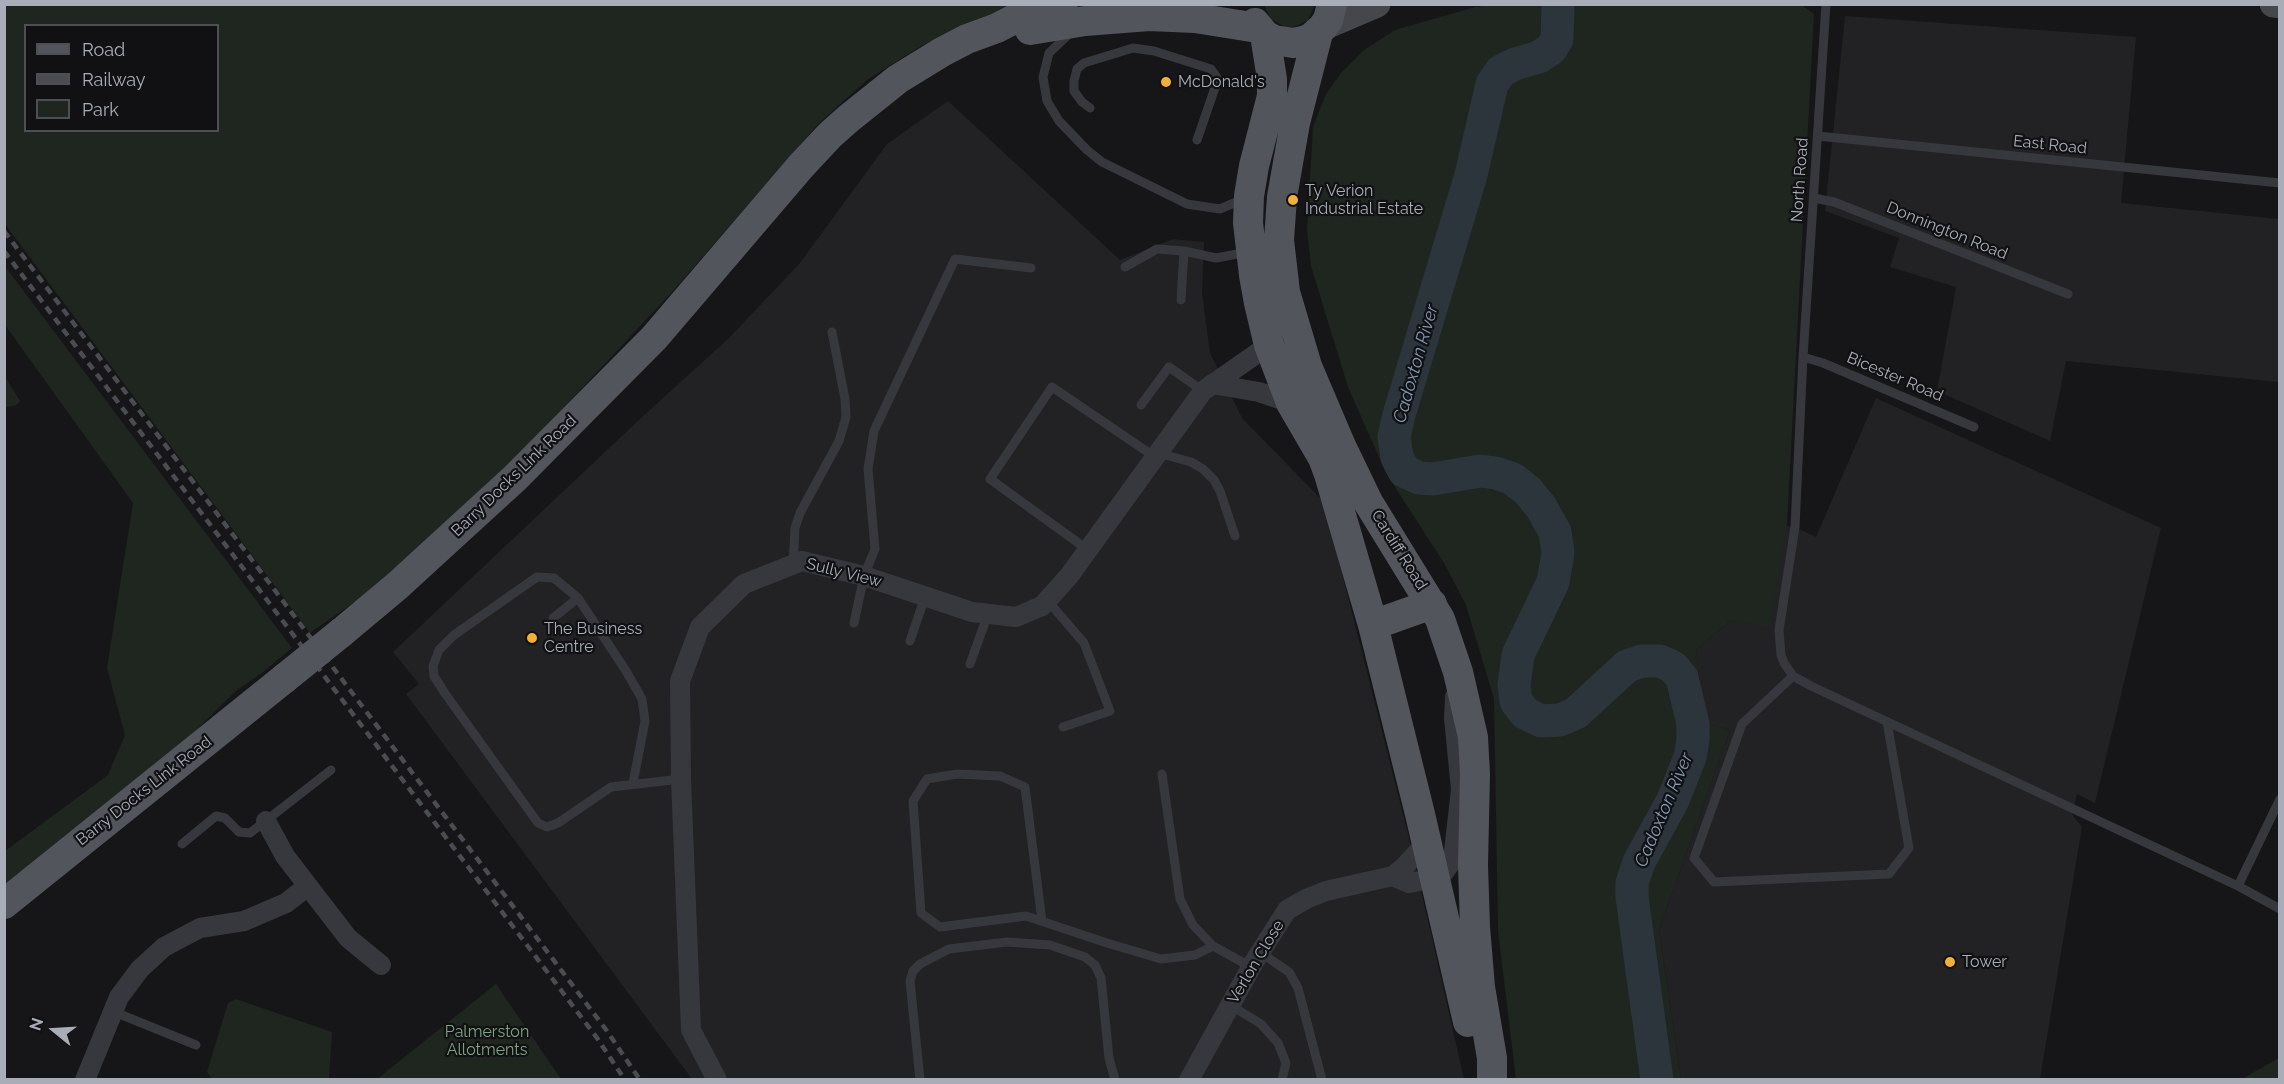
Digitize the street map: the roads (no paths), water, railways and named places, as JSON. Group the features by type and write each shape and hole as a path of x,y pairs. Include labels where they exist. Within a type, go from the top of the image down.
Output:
{"main road":[{"path":"1325,22 1377,4"},
{"path":"2273,4 2280,5"},
{"name":"Barry Docks Link Road","path":"4,904 397,586 514,478 654,338 830,135 868,102 907,74 967,39 997,28 1032,30 1074,13 1258,22 1274,40 1293,43 1311,38 1325,22"},
{"name":"Cardiff Road","path":"1258,22 1272,79 1272,96 1249,196 1248,223 1254,275 1269,345 1292,403 1326,466 1373,625 1427,842 1476,1059 1484,1080"},
{"name":"Cardiff Road","path":"1325,22 1294,123 1282,198 1280,249 1286,292 1315,387 1341,447 1374,512 1432,604 1447,636 1457,668 1473,737 1475,927 1480,987 1492,1058 1492,1080"},
{"path":"1373,625 1432,604"}],"street":[{"name":"Sully View","path":"717,1080 691,1030 681,779 680,681 700,627 744,584 802,561 864,576 972,612 1016,616 1042,606 1069,576 1156,455 1208,388 1282,336 1293,318"},
{"path":"1208,388 1259,392 1292,403"},
{"path":"1435,878 1444,872 1453,860 1456,843 1461,790 1454,718 1457,668"},
{"path":"266,821 285,856 348,939 381,965"},
{"path":"1393,876 1427,842"},
{"name":"Verlon Close","path":"1189,1080 1230,1005 1287,910 1326,891 1393,876 1409,883 1435,878"},
{"path":"85,1080 119,997 140,969 164,947 200,928 244,921 286,903 308,886"}],"lane":[{"name":"North Road","path":"1793,676 1781,655 1779,630 1795,527 1803,357 1826,4"},
{"path":"1074,13 1049,52 1042,77 1047,101 1061,125 1102,162 1187,204 1220,209 1249,196"},
{"path":"1090,108 1074,91 1077,69 1084,63 1133,48 1154,51 1211,69 1218,79 1197,140"},
{"name":"East Road","path":"1818,136 2280,183"},
{"name":"Donnington Road","path":"1814,198 1834,202 2067,294"},
{"path":"1125,267 1157,249 1184,251 1216,258 1251,251"},
{"path":"1181,300 1184,251"},
{"path":"854,623 864,576 875,549 868,469 874,431 955,259 1031,268"},
{"path":"793,565 793,539 797,520 839,441 846,417 845,399 832,332"},
{"name":"Bicester Road","path":"1803,357 1823,363 1974,427"},
{"path":"1142,405 1170,367 1208,388"},
{"path":"1088,550 990,479 1052,387 1156,455 1191,462 1203,469 1214,480 1220,491 1235,536"},
{"path":"633,783 645,721 642,699 578,598 554,578 537,577 454,635 439,650 432,666 434,676 458,714 538,823 547,827 558,823 611,788 633,783 681,779"},
{"path":"910,641 925,597"},
{"path":"553,618 578,598"},
{"path":"1047,600 1084,643 1110,711 1063,727"},
{"path":"970,664 988,614"},
{"path":"1887,722 1909,848 1889,874 1714,882 1694,858 1742,724 1793,676 2238,886 2280,909"},
{"path":"182,844 216,816 225,818 238,832 249,833 331,770"},
{"path":"1042,921 1026,787 1000,776 957,774 927,779 913,801 921,913 940,927 1026,916 1107,944 1161,959 1195,955 1213,946"},
{"path":"1162,774 1180,899 1192,925 1213,946 1289,972 1298,988 1322,1080"},
{"path":"2238,886 2280,799"},
{"path":"920,1080 910,981 912,971 920,963 949,950 1007,942 1050,945 1086,957 1095,965 1101,978 1109,1058 1115,1080"},
{"path":"1230,1005 1261,1024 1278,1043 1286,1063 1282,1080"},
{"path":"112,1011 196,1045"}],"waterway":[{"name":"Cadoxton River","path":"1558,7 1557,39 1551,49 1539,57 1501,71 1492,84 1471,175 1394,437 1397,457 1404,471 1419,478 1433,479 1480,471 1496,473 1513,479 1528,491 1541,507 1555,532 1558,553 1553,582 1518,655 1514,685 1516,701 1525,713 1541,721 1560,720 1576,713 1627,666 1642,661 1660,661 1673,667 1682,678 1693,724 1690,757 1673,800 1639,862 1632,883 1657,1080"}],"railway":[{"path":"4,231 607,1031 640,1080"},
{"path":"4,251 597,1038 625,1080"}],"place":[{"name":"McDonald's","path":"1166,82"},
{"name":"Ty Verion Industrial Estate","path":"1293,200"},
{"name":"The Business Centre","path":"532,638"},
{"name":"Tower","path":"1950,962"}],"park label":[{"name":"Palmerston Allotments","path":"487,1041"}]}
